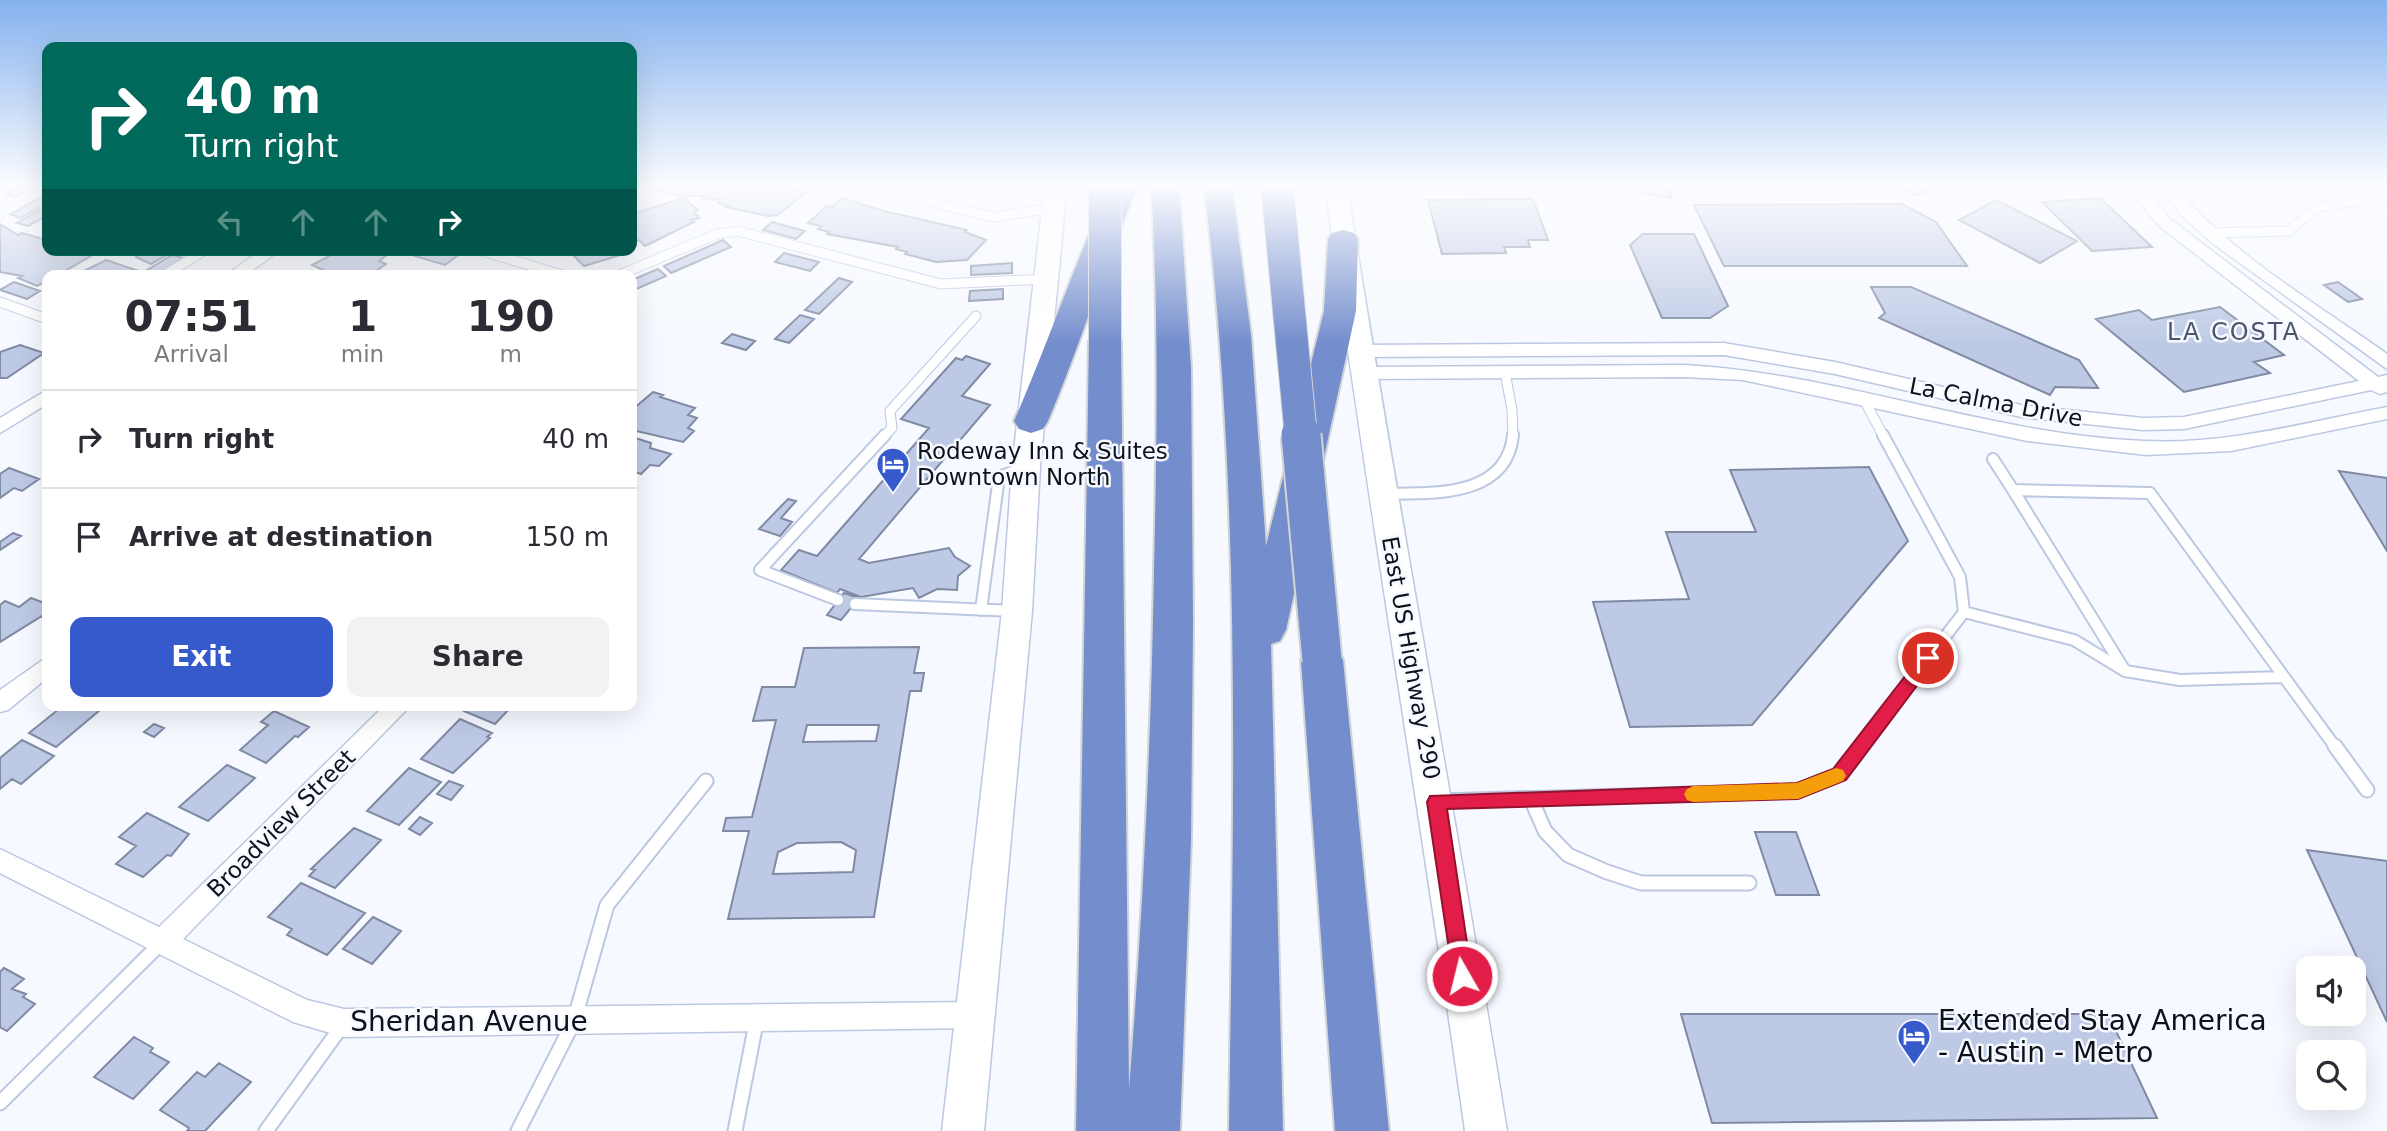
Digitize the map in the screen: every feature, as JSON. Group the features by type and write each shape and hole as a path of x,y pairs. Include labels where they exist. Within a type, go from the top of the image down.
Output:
{"highway":[{"path":"1031,421 1060,354 1088,268 1101,238"},
{"path":"1104,1131 1105,238"},
{"path":"1153,1131 1168,873 1173,688 1175,403 1167,238"},
{"path":"1223,238 1240,402 1252,697 1256,831 1256,1131"},
{"path":"1282,238 1322,660 1362,1131"},
{"path":"1252,697 1275,579 1340,311 1343,239"}],"main road":[{"path":"963,1131 1017,611 1026,467 1051,238"},
{"name":"East US Highway 290","path":"1343,239 1382,494 1436,802 1486,1131"}],"street":[{"path":"2184,238 2294,323 2383,386"},
{"path":"2217,238 2387,363"},
{"path":"242,270 263,256"},
{"path":"2294,323 2326,319"},
{"path":"1642,348 1654,371"},
{"name":"La Calma Drive","path":"1361,362 1642,348 1724,349 1853,372 2021,411 2143,424 2184,423 2383,386"},
{"name":"La Calma Drive","path":"1361,362 1505,372 1654,371 1743,374 2027,435 2146,448 2242,443 2387,413"},
{"path":"1853,372 1863,398"},
{"path":"0,427 42,399"},
{"path":"0,703 42,670"},
{"name":"Broadview Street","path":"162,942 394,711"},
{"name":"Sheridan Avenue","path":"0,860 303,1013 345,1023 974,1015"}],"lane":[{"path":"632,270 708,238"},
{"path":"764,238 941,284 1046,279"},
{"path":"173,270 195,256"},
{"path":"498,256 545,270"},
{"path":"0,302 42,317"},
{"path":"838,600 760,570 892,428 890,411 976,316"},
{"path":"1382,494 1441,494 1474,487 1503,467 1514,444 1515,417 1505,372"},
{"path":"1436,802 1798,791 1840,774 1964,612 1960,577 1863,398"},
{"path":"1993,458 2125,671"},
{"path":"981,610 999,477 1026,467"},
{"path":"2013,490 2150,493 2367,790"},
{"path":"855,604 1017,611"},
{"path":"1964,612 2074,640 2125,671 2180,680 2284,677"},
{"path":"518,1131 574,1021 607,905 706,781"},
{"path":"1531,799 1545,831 1568,855 1607,872 1641,883 1749,883"},
{"path":"0,1103 162,942"},
{"path":"735,1131 757,1018"},
{"path":"266,1131 345,1023"}],"building":[{"path":"0,238 42,239 42,256 91,256 67,270 42,270 42,284 37,286 18,278 22,276 0,272"},
{"path":"637,238 662,238 645,246"},
{"path":"848,238 980,238 986,240 967,260 936,262 905,254 907,252 896,249 898,247"},
{"path":"1438,238 1547,238 1548,240 1528,240 1530,247 1504,247 1506,253 1442,254"},
{"path":"1639,238 1696,238 1728,306 1710,318 1662,318 1630,245"},
{"path":"1710,238 1947,238 1967,266 1724,266"},
{"path":"1992,238 2071,238 2077,241 2040,263"},
{"path":"2079,238 2142,238 2152,247 2092,251"},
{"path":"723,240 731,247 671,273 664,266"},
{"path":"784,253 819,262 810,271 775,262"},
{"path":"138,256 165,256 151,264"},
{"path":"170,256 183,258 165,270 147,270"},
{"path":"329,256 386,256 379,261 386,264 377,270 323,270 312,265"},
{"path":"415,256 457,256 445,265"},
{"path":"574,256 617,256 584,266"},
{"path":"106,260 136,270 86,270"},
{"path":"1012,263 1012,273 971,275 971,266"},
{"path":"658,269 666,276 637,289 637,278"},
{"path":"839,278 852,282 819,314 805,310"},
{"path":"14,282 40,291 27,299 0,290"},
{"path":"2338,282 2362,299 2348,302 2324,285"},
{"path":"1871,287 1911,287 2079,360 2098,388 2055,387 2050,395 1879,318 1885,313"},
{"path":"1003,289 1003,299 969,301 970,291"},
{"path":"2220,307 2284,355 2254,362 2270,373 2184,392 2096,319 2139,310 2152,320"},
{"path":"800,315 814,319 789,343 775,339"},
{"path":"732,334 755,341 746,350 722,343"},
{"path":"20,345 42,354 7,378 0,378 0,352"},
{"name":"Rodeway Inn & Suites Downtown North","path":"966,356 990,364 962,396 990,405 859,559 869,563 949,548 955,557 970,566 958,576 957,590 937,589 919,598 913,588 861,597 840,589 837,593 781,570 799,550 817,556 929,428 901,419 956,358 962,360"},
{"path":"653,392 663,395 660,397 695,408 688,415 697,418 688,428 694,431 683,442 637,431 637,406"},
{"path":"637,439 651,443 650,448 671,454 659,466 650,465 641,474 637,473"},
{"path":"1869,467 1908,541 1752,725 1630,727 1593,602 1689,599 1666,532 1756,532 1730,470"},
{"path":"9,468 39,479 22,491 14,488 0,498 0,474"},
{"path":"2339,471 2387,478 2387,551"},
{"path":"788,499 796,501 781,518 792,522 780,536 759,529"},
{"path":"13,533 21,536 0,550 0,542"},
{"path":"844,593 859,598 841,620 827,615"},
{"path":"31,598 42,602 42,616 0,642 0,605 5,601 19,607"},
{"path":"919,647 914,673 924,673 921,691 910,691 874,917 728,919 749,831 723,831 726,818 752,817 776,720 753,721 762,687 795,687 804,648","holes":["807,725 879,725 876,741 803,742","841,842 856,850 853,872 773,874 778,852 797,843"]},
{"path":"56,711 99,711 56,747 29,733"},
{"path":"274,711 309,727 266,763 240,750 268,725 261,722"},
{"path":"464,711 507,711 495,724"},
{"path":"460,719 492,733 487,737 490,738 453,773 421,759"},
{"path":"154,724 164,728 154,737 144,732"},
{"path":"22,740 54,756 21,784 12,779 0,789 0,758"},
{"path":"227,765 255,778 208,821 179,807"},
{"path":"409,768 441,782 399,825 367,811"},
{"path":"449,781 463,786 451,800 437,794"},
{"path":"147,813 189,834 171,856 167,855 143,877 116,864 136,846 119,837"},
{"path":"420,817 432,823 420,835 409,829"},
{"path":"354,828 381,840 335,888 309,876 315,870 311,869"},
{"path":"1755,832 1796,832 1819,895 1776,895"},
{"path":"2307,850 2387,861 2387,1022 2366,977 2366,956 2356,956"},
{"path":"301,883 365,913 327,955 287,935 292,929 268,917"},
{"path":"373,917 401,931 372,964 343,949"},
{"path":"4,968 24,979 12,989 26,994 23,997 35,1004 7,1031 0,1027 0,972"},
{"name":"Extended Stay America - Austin - Metro","path":"1681,1014 2108,1014 2157,1118 1712,1123"},
{"path":"134,1037 153,1048 150,1052 169,1062 133,1099 94,1077"},
{"path":"219,1063 251,1082 205,1131 187,1131 189,1128 160,1110 197,1072 205,1077"}],"slow traffic":[{"path":"1693,794 1798,791 1836,776"}],"place":[{"name":"Rodeway Inn & Suites Downtown North","path":"893,494"},
{"name":"Extended Stay America - Austin - Metro","path":"1914,1066"}],"district":[{"name":"LA COSTA","path":"2234,332"}],"route":[{"path":"1462,976 1436,802 1798,791 1840,774 1928,658"}]}
